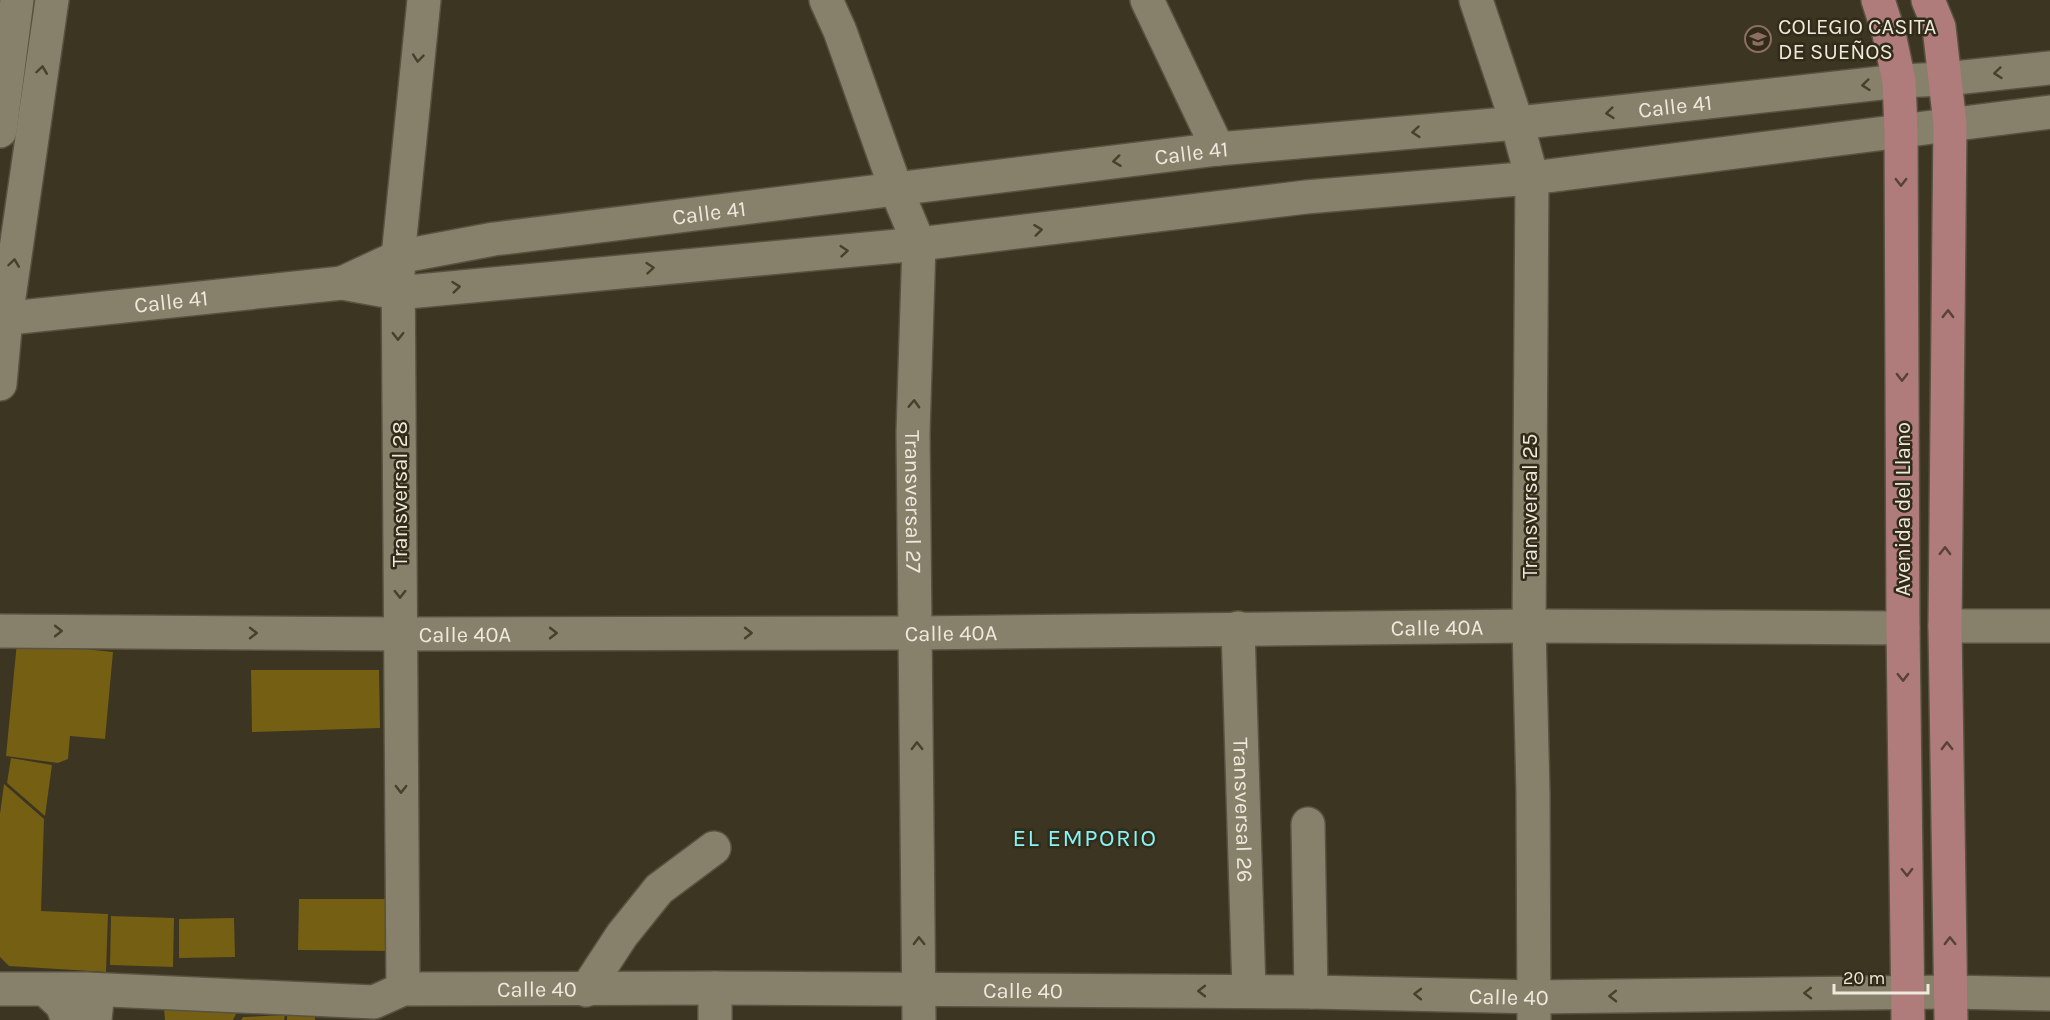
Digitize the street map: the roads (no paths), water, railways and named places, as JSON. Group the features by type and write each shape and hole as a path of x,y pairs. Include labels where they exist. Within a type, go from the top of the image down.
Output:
{"main road":[{"name":"Avenida del Llano","path":"1878,0 1889,34 1899,81 1901,130 1903,627 1908,1006"},
{"name":"Avenida del Llano","path":"1929,0 1939,27 1950,124 1945,626 1951,1006"}],"street":[{"path":"0,131 7,32 17,0"},
{"path":"0,384 3,319 52,0"},
{"name":"Transversal 28","path":"384,1004 400,634 398,256 424,0"},
{"name":"Transversal 27","path":"825,0 840,31 896,189 919,244 913,433 919,1005"},
{"path":"1147,0 1218,149"},
{"name":"Transversal 25","path":"1476,0 1518,123 1532,178 1529,626 1533,793 1533,1008"},
{"name":"Calle 41","path":"342,284 398,256 494,239 1218,149 1518,123 1899,81 1945,79 2050,68"},
{"name":"Calle 41","path":"3,319 342,284 398,293 919,244 1306,197 1532,178 2050,112"},
{"name":"Calle 40A","path":"0,631 400,634 915,633 1529,626 1903,627"},
{"path":"1945,626 2050,626"},
{"name":"Transversal 26","path":"1238,628 1249,991"},
{"path":"1308,824 1311,992"},
{"path":"586,990 622,935 659,889 714,848"},
{"name":"Calle 40","path":"0,989 46,990 96,1005 384,1004 586,990 715,1004 919,1005 1249,991 1311,992 1533,1008 1951,1006 2050,993"},
{"path":"46,990 62,1005 68,1020"}],"place":[{"name":"COLEGIO CASITA DE SUEÑOS","path":"1758,39"}],"district":[{"name":"EL EMPORIO","path":"1085,838"}]}
